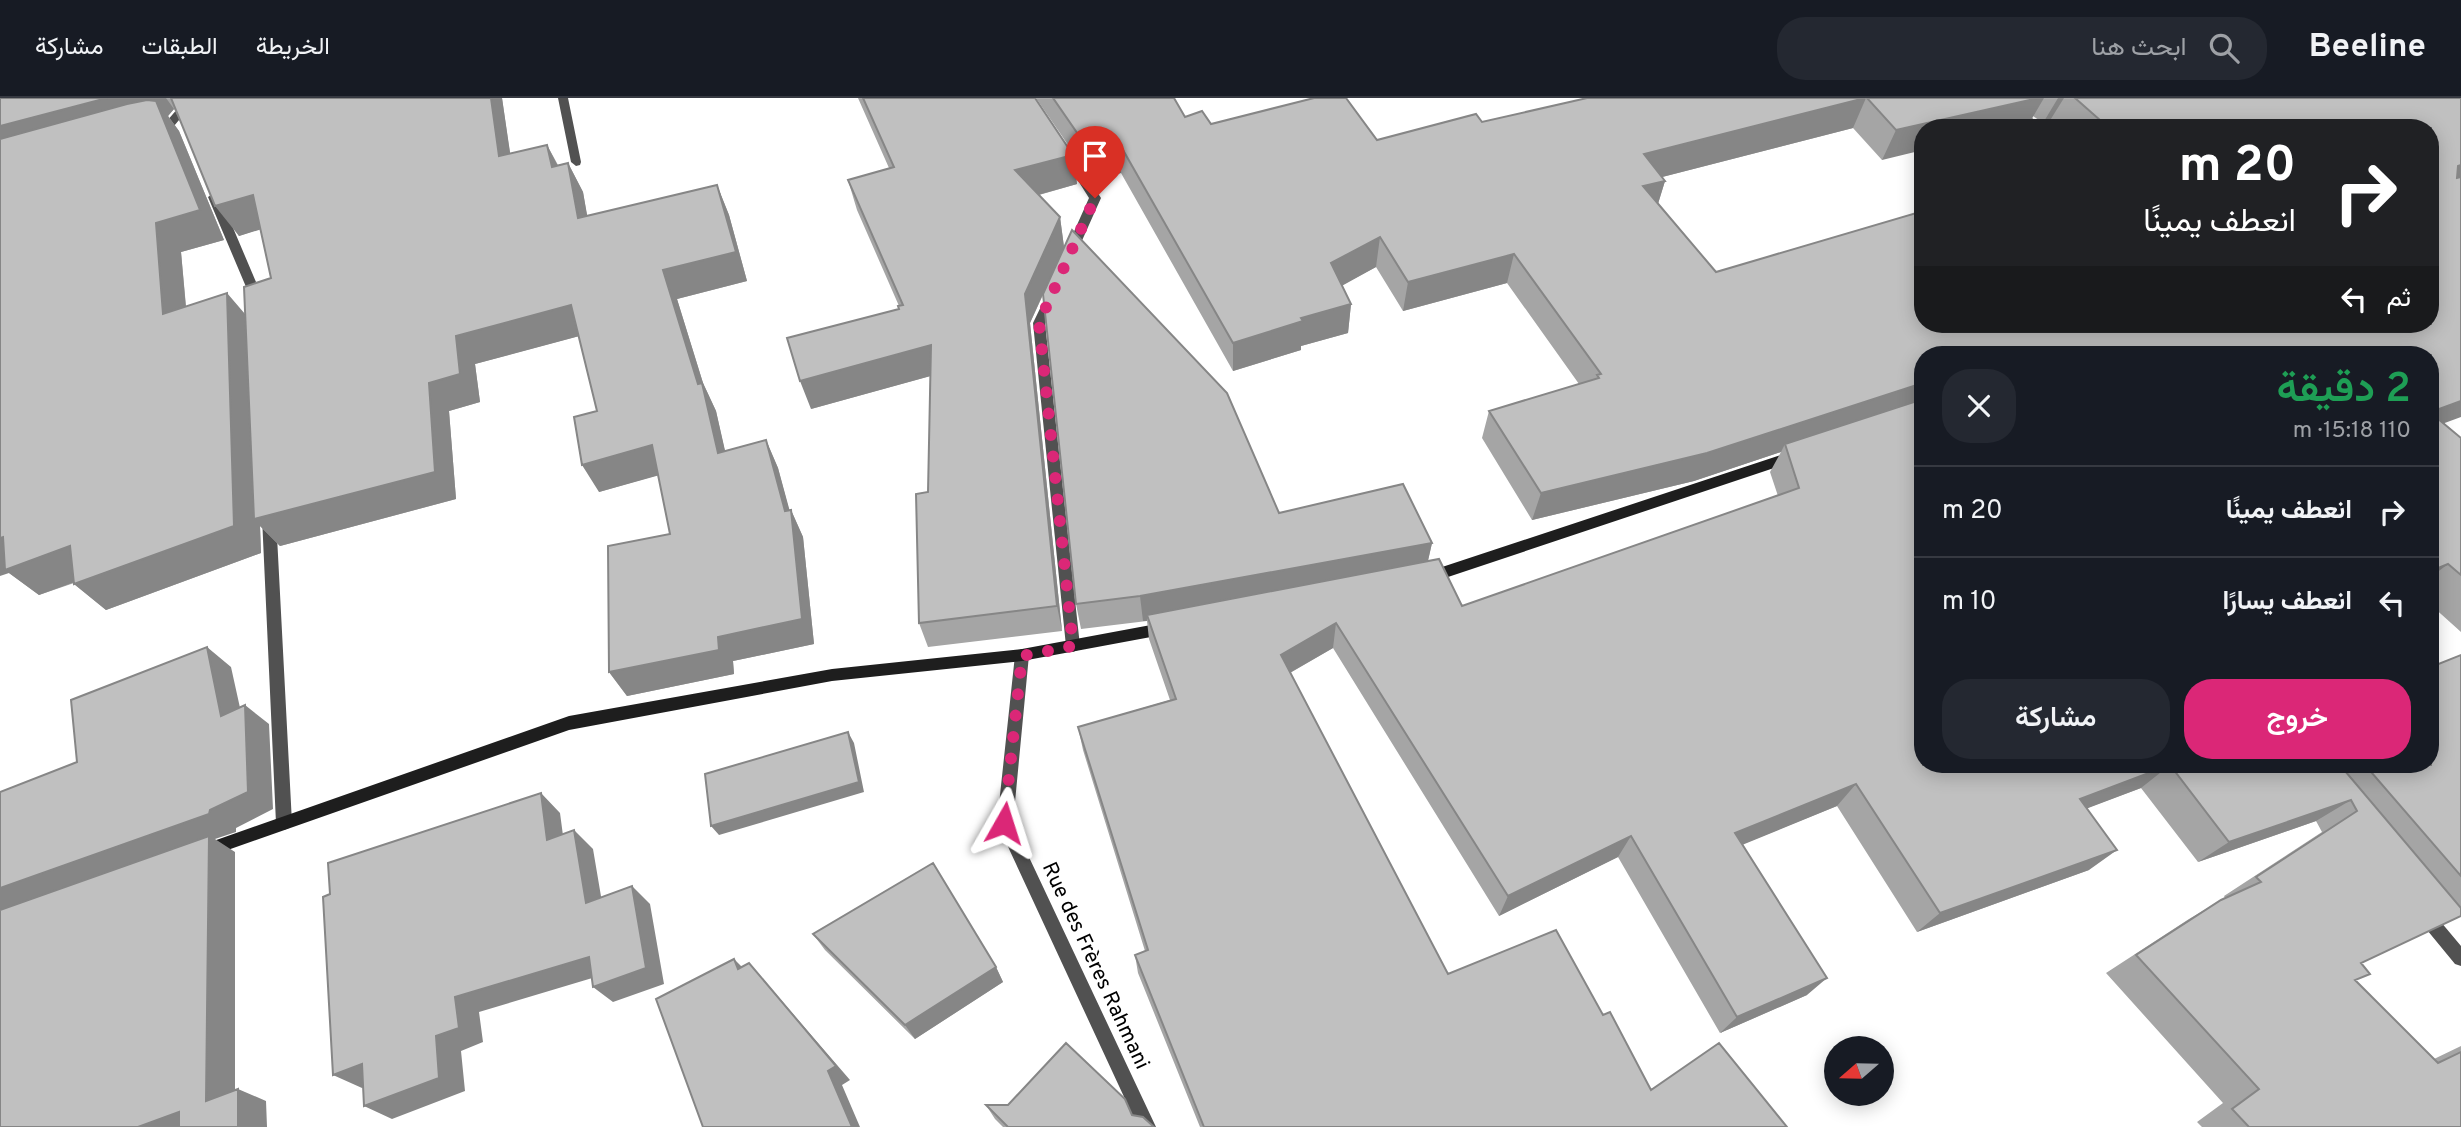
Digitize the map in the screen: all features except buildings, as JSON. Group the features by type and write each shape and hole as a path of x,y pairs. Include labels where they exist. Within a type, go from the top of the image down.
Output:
{"main road":[{"path":"1413,581 1805,452"},
{"path":"194,856 569,723 832,675 1022,656 1182,625"}],"street":[{"path":"185,98 184,108 164,125 185,126"},
{"path":"563,98 576,162"},
{"path":"2001,98 2028,119"},
{"path":"1058,142 1095,198 1067,260"},
{"path":"211,190 259,305 260,319"},
{"path":"1056,285 1039,323 1073,646"},
{"path":"269,509 284,823"},
{"name":"Rue des Frères Rahmani","path":"1022,656 1004,823 1147,1127"},
{"path":"2410,897 2461,958"}],"route":[{"path":"1004,823 1022,656 1073,646 1039,323 1095,198"}]}
